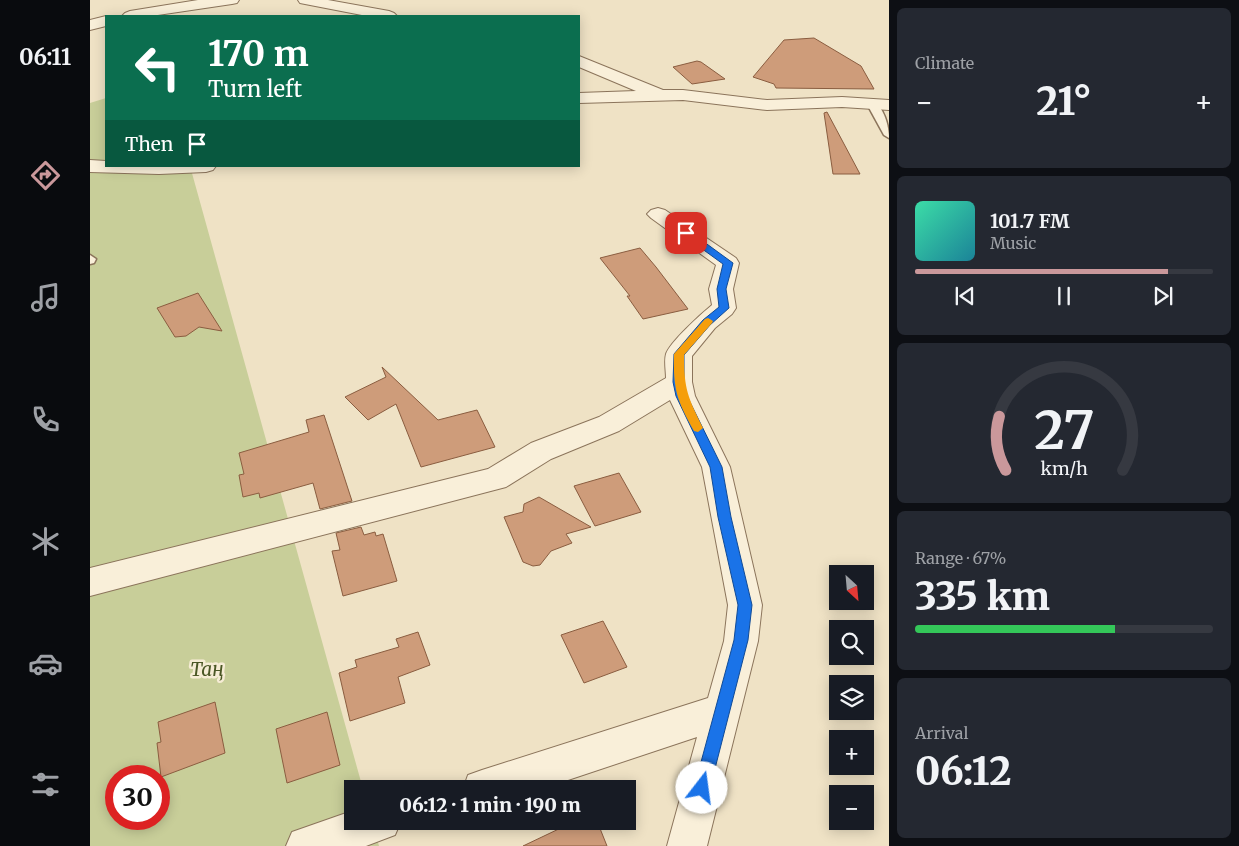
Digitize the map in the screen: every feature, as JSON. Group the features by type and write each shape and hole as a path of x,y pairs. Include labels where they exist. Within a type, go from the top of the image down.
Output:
{"street":[{"path":"135,15 170,8 232,0"},
{"path":"305,0 384,15"},
{"path":"90,25 105,21"},
{"path":"580,61 661,95"},
{"path":"580,98 683,95 767,105 796,105 808,102"},
{"path":"770,98 808,102 881,104"},
{"path":"90,166 105,166"},
{"path":"124,167 182,167"},
{"path":"658,214 728,263 722,289 724,308 706,322 679,354 679,382 682,396 716,467 745,605 741,640 687,846"},
{"path":"90,582 496,479 541,451 610,424 679,382"},
{"path":"510,780 723,711"},
{"path":"306,846 354,830"}],"lane":[{"path":"881,104 889,135"}],"green space":[{"name":"Таң","path":"105,98 105,167 190,167 361,780 344,780 344,830 375,830 379,846 90,846 90,103"}],"building":[{"path":"814,38 861,66 874,89 776,88 774,84 753,77 784,40"},
{"path":"697,61 725,79 692,84 673,67"},
{"path":"827,112 860,174 833,174 824,113"},
{"path":"640,248 688,309 643,319 627,296 630,296 600,258"},
{"path":"198,293 222,331 199,327 186,336 175,337 157,308"},
{"path":"382,367 438,420 477,410 495,447 421,467 396,404 368,420 345,397 386,377"},
{"path":"324,415 352,501 320,509 313,483 260,498 259,493 243,497 239,475 244,474 239,453 309,432 306,420"},
{"path":"619,473 641,512 595,526 574,486"},
{"path":"539,497 591,527 566,534 572,543 551,551 540,565 533,566 523,562 504,517 523,512 524,504"},
{"path":"361,527 364,535 375,532 376,536 383,534 397,581 343,596 332,551 340,550 336,533"},
{"path":"603,621 627,667 584,683 561,635"},
{"path":"418,632 430,665 398,677 405,703 350,721 339,673 357,667 355,660 399,647 396,639"},
{"path":"215,702 225,753 170,774 170,765 160,765 157,743 161,742 158,722"},
{"path":"327,712 340,765 287,783 276,729"},
{"path":"557,830 601,830 607,846 523,846"}],"slow traffic":[{"path":"698,428 682,396 679,382 679,354 708,321"}],"route":[{"path":"686,233 728,263 722,289 724,308 706,322 679,354 678,365 682,396 716,467 745,605 741,640 702,788"}]}
